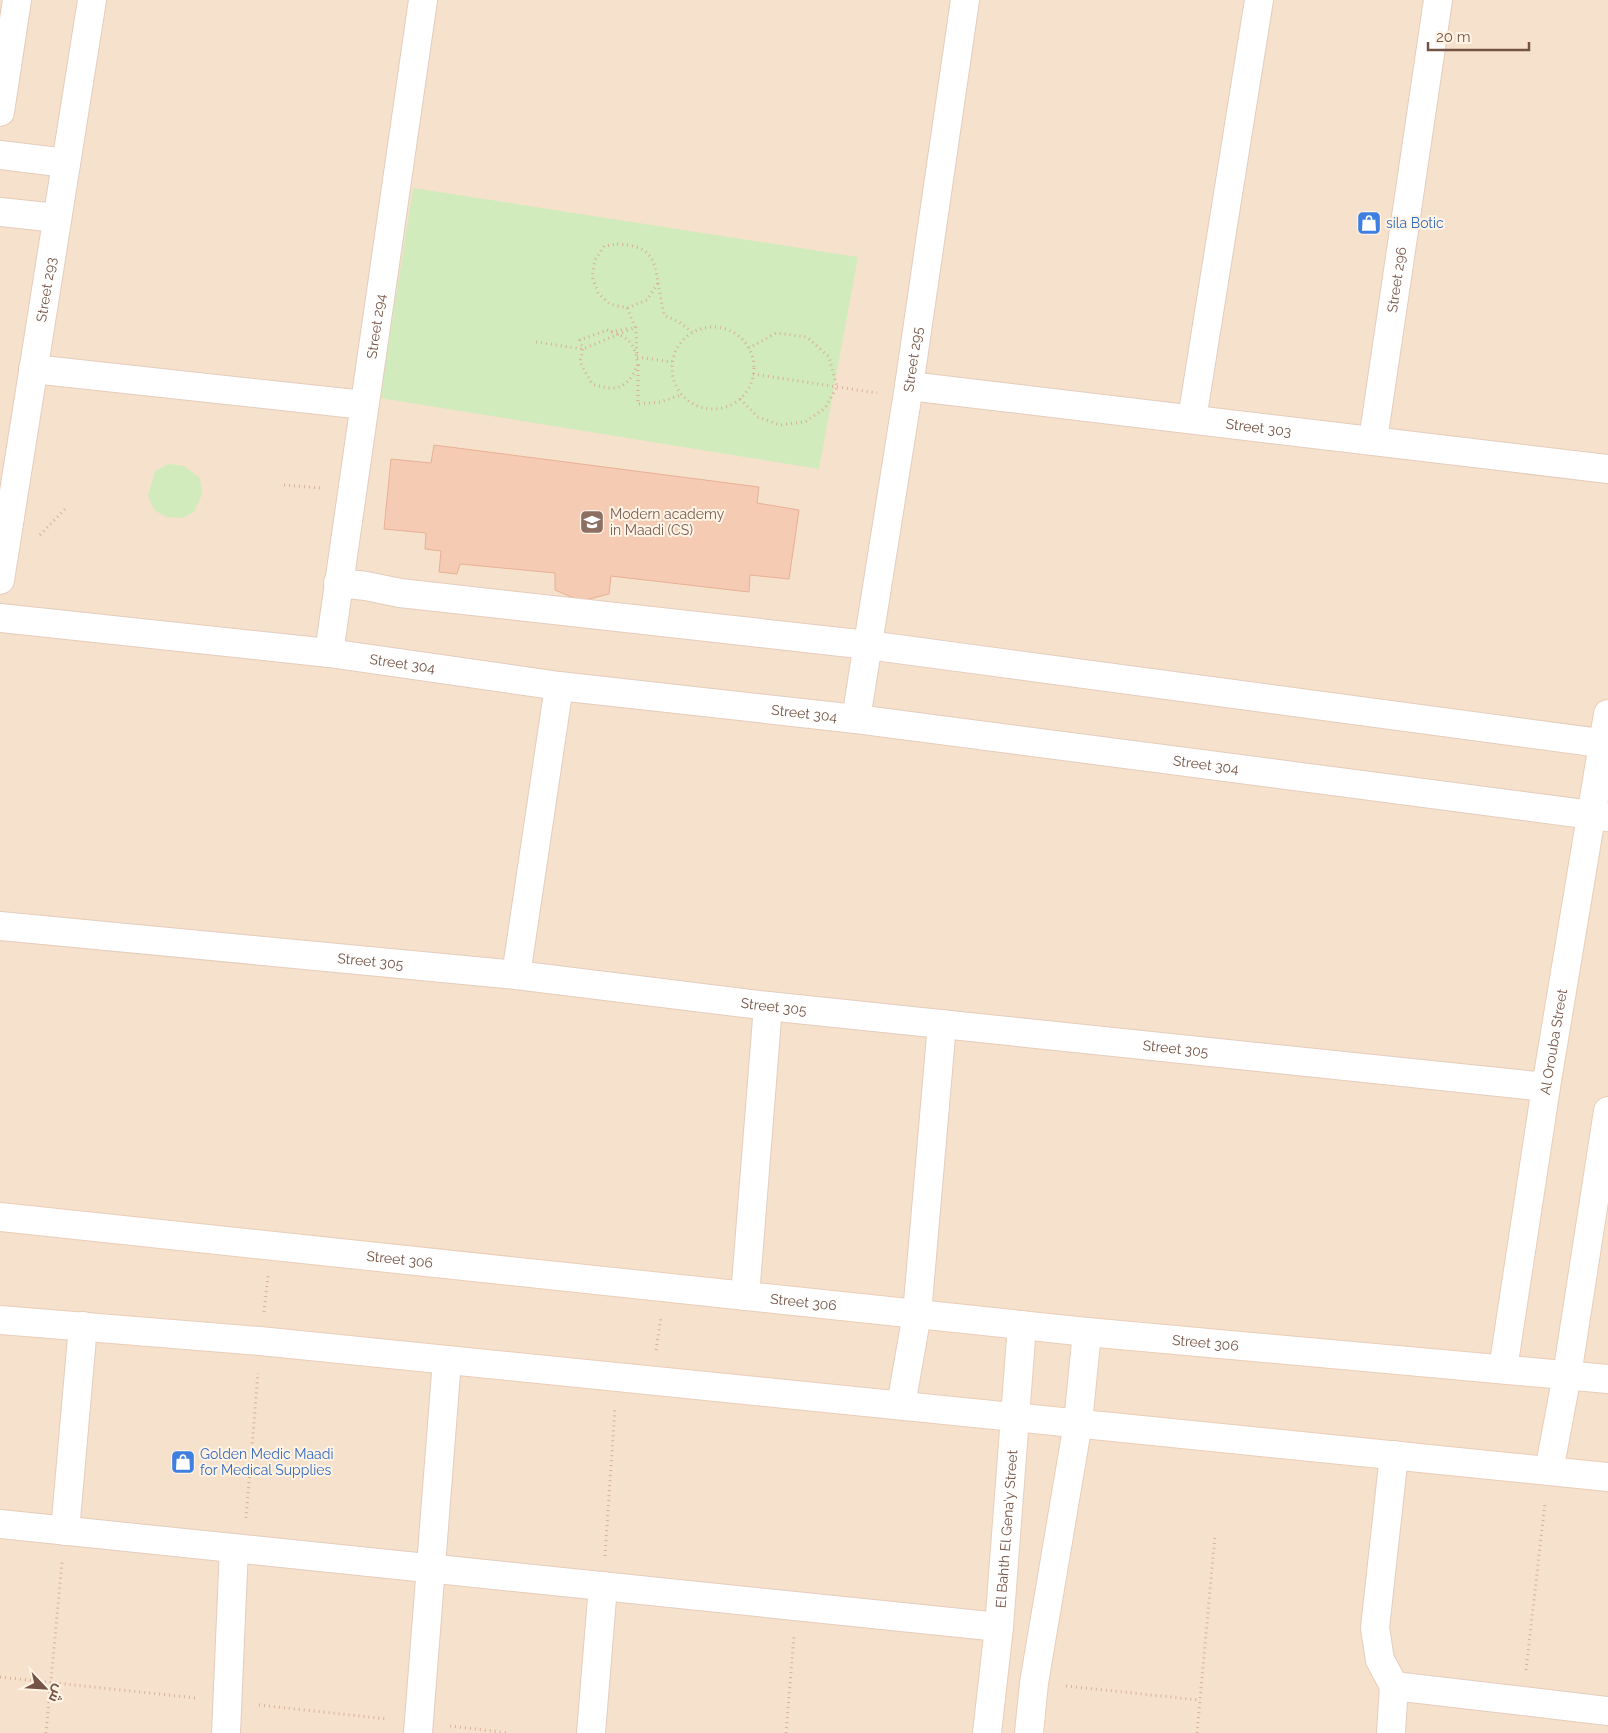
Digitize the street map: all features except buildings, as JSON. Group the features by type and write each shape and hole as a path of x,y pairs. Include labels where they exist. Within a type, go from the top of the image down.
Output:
{"street":[{"path":"0,112 17,0"},
{"name":"Street 293","path":"0,580 92,0"},
{"name":"Street 294","path":"329,653 423,0"},
{"name":"Street 295","path":"856,719 908,392 965,0"},
{"path":"1192,419 1259,0"},
{"name":"Street 296","path":"1373,440 1438,0"},
{"path":"0,155 66,163"},
{"path":"0,212 57,218"},
{"path":"33,369 364,405"},
{"name":"Street 303","path":"908,392 1192,419 1608,469"},
{"path":"338,583 400,593 868,645 1606,744"},
{"name":"Street 304","path":"0,618 329,653 559,686 856,719 1600,816"},
{"path":"516,975 559,686"},
{"name":"Al Orouba Street","path":"1503,1369 1546,1087 1600,816 1608,714"},
{"name":"Street 305","path":"0,926 516,975 768,1006 1546,1087"},
{"path":"745,1296 768,1006"},
{"path":"901,1405 918,1314 942,1024"},
{"path":"1549,1471 1567,1375 1608,1111"},
{"name":"Street 306","path":"0,1217 1087,1332 1608,1379"},
{"path":"0,1320 260,1341 1608,1477"},
{"name":"El Bahth El Gena'y Street","path":"988,1733 999,1627 1022,1325"},
{"path":"66,1531 83,1326"},
{"path":"1028,1733 1034,1683 1078,1423 1087,1332"},
{"path":"418,1728 447,1360"},
{"path":"1391,1733 1394,1686 1380,1660 1375,1628 1394,1455"},
{"path":"0,1524 999,1627"},
{"path":"226,1733 239,1549"},
{"path":"591,1733 604,1586"},
{"path":"1394,1686 1608,1711"}],"path":[{"path":"658,283 647,300 627,308 610,304 598,293 592,276 595,260 604,246 617,244 631,245 644,249 655,263 664,315 679,322 692,332"},
{"path":"627,308 636,326 638,404 660,402 681,395"},
{"path":"591,336 636,326"},
{"path":"536,342 583,349 636,326"},
{"path":"718,327 730,330 741,338 749,348 754,361 754,374 749,388 740,399 729,406 703,409 691,404 681,395 675,385 672,374 672,362 675,350 682,340 692,332 704,328 718,327"},
{"path":"637,357 632,342 623,336 607,330 580,340 583,349 580,362 592,384 607,389 622,386 631,378 638,364"},
{"path":"740,399 758,417 780,425 805,422 825,408 837,387 829,357 806,337 776,333 749,348"},
{"path":"637,357 672,362"},
{"path":"754,374 837,387 908,392"},
{"path":"284,485 352,491"},
{"path":"239,1549 260,1341 272,1246"},
{"path":"652,1380 665,1287"},
{"path":"604,1586 616,1377"},
{"path":"1522,1701 1549,1471"},
{"path":"46,1733 66,1531"},
{"path":"1196,1733 1215,1535"},
{"path":"786,1733 796,1606"},
{"path":"0,1677 228,1702 418,1728 509,1733"},
{"path":"1034,1683 1200,1700"}],"shaded area":[{"path":"0,0 1608,0 1608,1733 0,1733"}],"green space":[{"path":"413,188 858,257 819,469 380,398"},
{"path":"169,464 184,466 200,478 202,494 194,512 183,518 166,517 154,510 148,496 155,471"}],"place":[{"name":"sila Botic","path":"1369,223"},
{"name":"Modern academy in Maadi (CS)","path":"592,522"},
{"name":"Golden Medic Maadi for Medical Supplies","path":"183,1462"}]}
